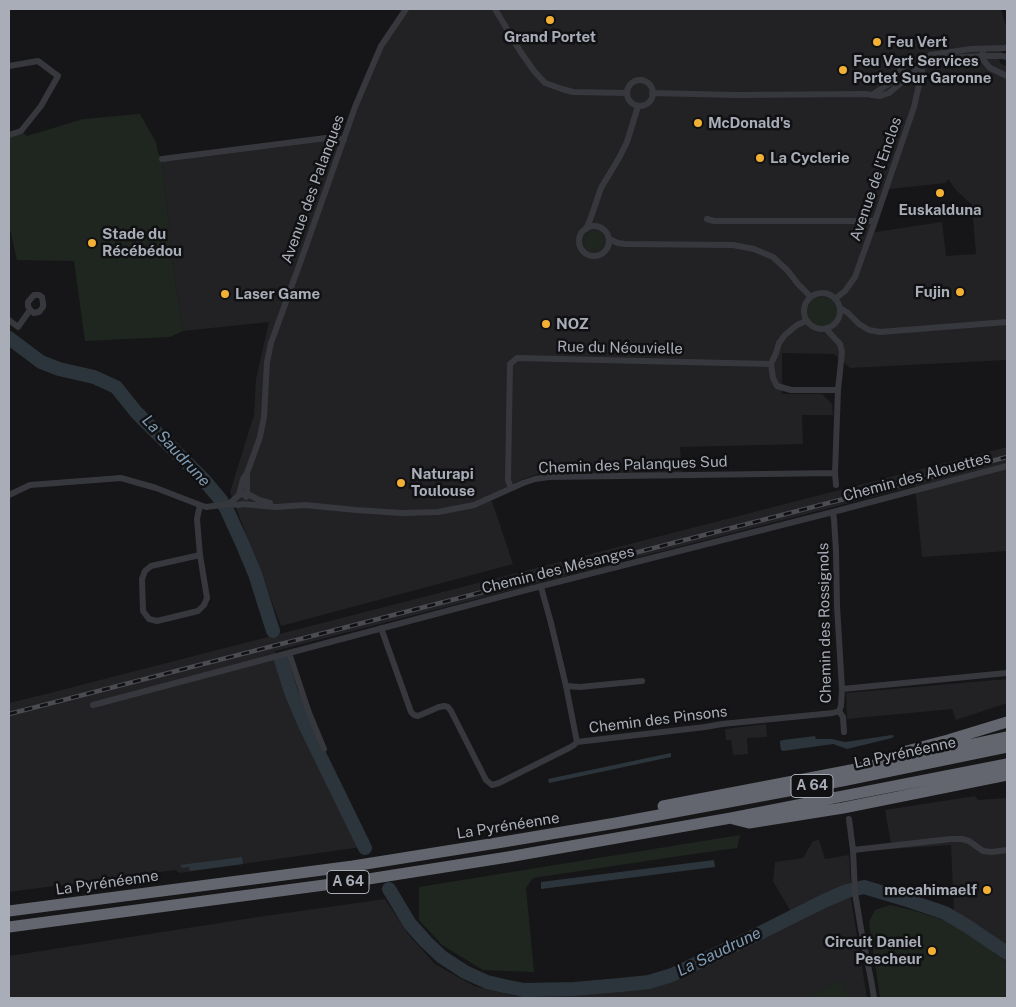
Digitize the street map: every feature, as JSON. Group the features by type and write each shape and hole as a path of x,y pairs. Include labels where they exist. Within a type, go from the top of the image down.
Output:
{"highway":[{"path":"851,770 861,762 948,740 1007,722"},
{"path":"616,823 623,814 851,770 1007,737"},
{"name":"La Pyrénéenne","path":"9,911 353,866 503,842 842,781 1007,747"},
{"name":"La Pyrénéenne","path":"9,927 362,880 626,837 1007,764"},
{"path":"731,818 749,823 843,808 1007,775"},
{"path":"956,786 967,788 1007,783"}],"street":[{"name":"Avenue des Palanques","path":"239,495 242,480 260,437 264,417 267,362 271,343 355,107 381,46 406,9"},
{"path":"496,9 520,51 545,83 573,92 627,93"},
{"path":"652,93 880,96 889,93 915,72 930,55 1005,48 1007,46"},
{"path":"982,56 988,49"},
{"path":"982,56 990,68 1007,76"},
{"path":"872,95 890,83 904,66 913,60 982,56 1007,57"},
{"name":"Avenue de l'Enclos","path":"834,299 845,291 855,277 914,107 925,59"},
{"path":"9,66 38,61 58,76 41,106 21,131 9,135"},
{"path":"640,80 649,85 652,93 648,103 638,106 630,101 627,93 631,83 640,80"},
{"path":"586,229 601,188 627,142 638,106"},
{"path":"162,159 326,138 344,140"},
{"path":"594,206 597,222 606,233 608,239 607,249"},
{"path":"707,219 714,221 875,221"},
{"path":"602,229 594,226 582,232 579,241 582,250 590,256 604,253 615,245 625,244 733,245 754,249 773,257 788,270 811,297"},
{"path":"608,239 625,244"},
{"path":"840,308 838,319 826,329 815,328 806,321 804,316 805,305 811,297 816,294 826,294 834,299 840,308 859,324 869,330 880,332 1007,322"},
{"path":"9,320 18,327 30,310"},
{"path":"806,321 797,325 779,342 771,364 772,378 777,386 791,390 838,390"},
{"path":"826,329 840,344 842,352 838,390 836,485"},
{"name":"Rue du Néouvielle","path":"510,488 508,480 510,364 517,358 771,364"},
{"name":"Chemin des Alouettes","path":"833,512 1007,466"},
{"name":"Avenue des Palanques","path":"243,504 246,494 246,473"},
{"name":"Chemin des Palanques Sud","path":"9,495 30,485 121,478 156,488 206,507 229,504 276,507 305,505 402,513 438,512 474,505 510,488 535,479 549,477 835,473"},
{"name":"Chemin des Palanques Sud","path":"239,495 246,494 259,500 288,505"},
{"path":"229,504 239,495"},
{"path":"200,505 196,519 207,598 204,605 198,611 157,621 149,619 143,611 142,579 145,571 151,566 200,555"},
{"name":"Chemin des Mésanges","path":"93,705 381,628 833,512"},
{"name":"Chemin des Rossignols","path":"833,512 842,689 842,706 840,711 843,717 844,732"},
{"name":"Chemin des Pinsons","path":"541,587 566,686 577,742 840,711"},
{"path":"381,628 411,712 418,716 439,707 448,707 452,711 486,780 492,785 561,752 577,742"},
{"path":"289,653 309,713 324,749"},
{"path":"842,689 1007,673"},
{"path":"566,686 580,687 642,680"},
{"path":"849,819 855,893 874,998"},
{"path":"853,850 952,839 962,839 983,851 1007,850"}],"shaded area":[{"path":"406,9 1001,9 1007,30 1007,39 999,59 1001,64 1007,66 1007,360 850,368 834,354 782,353 782,394 822,394 832,404 833,415 802,415 803,444 680,447 682,473 586,475 548,471 523,479 490,495 513,564 281,626 230,492 254,415 256,379 269,322 183,331 173,268 162,159 326,138 343,140 381,46","holes":["948,179 956,190 972,205 976,254 946,256 942,222 875,232 889,189 946,183"]},
{"name":"Stade du Récébédou","path":"140,114 156,142 158,153 162,159 173,268 183,331 170,337 85,341 74,261 17,260 9,225 9,135 21,131 27,136 83,119"},
{"path":"594,231 601,234 604,241 601,248 594,251 587,248 584,241 587,234"},
{"path":"822,297 833,301 837,312 833,323 822,327 811,323 807,312 811,301"},
{"path":"1007,447 1007,551 922,557 915,486 275,651 279,672 290,705 318,766 361,847 180,873 175,870 9,892 9,703"},
{"path":"1007,679 1007,703 956,720 952,709 847,719 846,693"},
{"path":"766,724 767,737 747,738 748,754 733,755 731,740 726,740 725,729"},
{"path":"815,736 816,739 832,739 845,742 894,736 892,738 847,749 833,744 783,751 781,750 780,743 783,740"},
{"path":"671,753 671,757 549,783 548,779"},
{"path":"975,796 978,800 1007,798 1007,948 954,911 951,845 892,849 885,810"},
{"path":"740,835 737,848 533,878 526,888 534,972 483,970 442,945 419,920 419,887"},
{"path":"819,840 825,859 849,855 851,886 791,912 773,881 775,862 803,858 813,841"},
{"path":"242,857 243,864 190,871 189,867 182,868 180,865"},
{"path":"714,860 715,867 541,889 541,882"},
{"path":"850,893 867,998 9,998 9,956 385,899 408,934 435,964 474,986 516,996 575,996 648,988 674,980"},
{"name":"Circuit Daniel Pescheur","path":"890,905 946,921 1007,962 1007,998 880,998 869,922 875,910"},
{"path":"839,980 848,995 841,998 811,998 810,996"}],"waterway":[{"name":"La Saudrune","path":"9,338 41,362 59,369 94,377 116,387 136,412 205,481 226,508 242,543 255,574 273,631"},
{"name":"La Saudrune","path":"281,660 291,692 305,725 365,848"},
{"name":"La Saudrune","path":"389,889 410,924 442,957 465,972 487,982 524,990 574,989 649,982 672,975 824,901 847,891 864,887 945,913 1007,953"}],"railway":[{"path":"9,714 1007,457"}],"place":[{"name":"Grand Portet","path":"550,20"},
{"name":"Feu Vert","path":"877,42"},
{"name":"Feu Vert Services Portet Sur Garonne","path":"843,70"},
{"name":"McDonald's","path":"698,123"},
{"name":"La Cyclerie","path":"760,158"},
{"name":"Euskalduna","path":"940,193"},
{"name":"Stade du Récébédou","path":"92,243"},
{"name":"Fujin","path":"960,292"},
{"name":"Laser Game","path":"225,294"},
{"name":"NOZ","path":"546,324"},
{"name":"Naturapi Toulouse","path":"401,483"},
{"name":"mecahimaelf","path":"987,890"},
{"name":"Circuit Daniel Pescheur","path":"932,951"}]}
